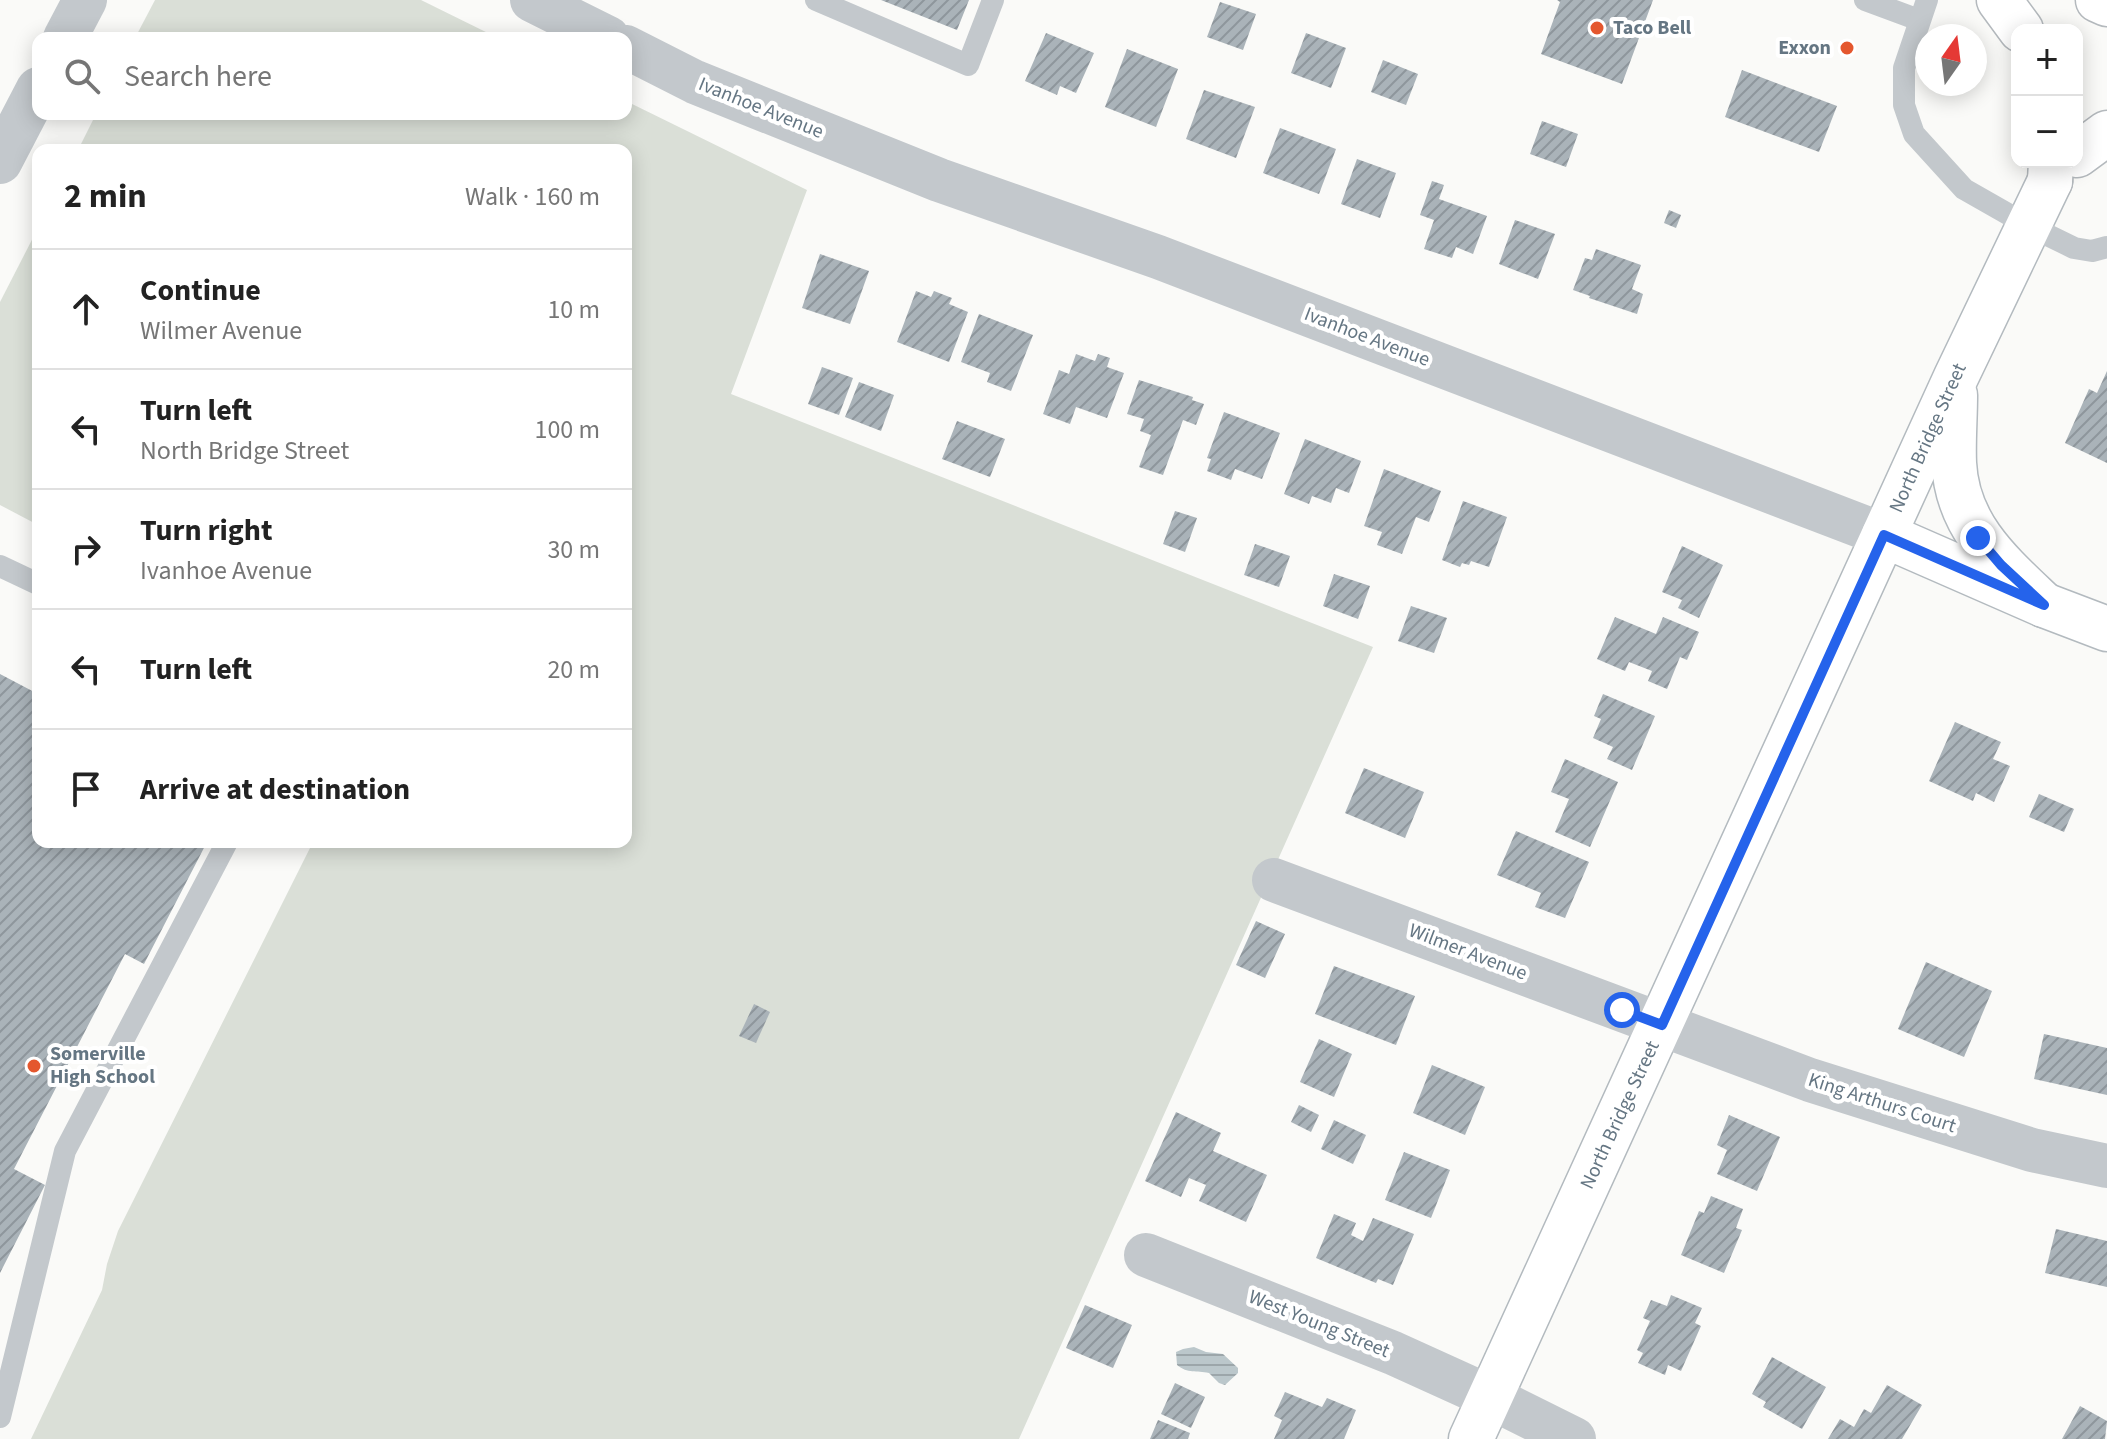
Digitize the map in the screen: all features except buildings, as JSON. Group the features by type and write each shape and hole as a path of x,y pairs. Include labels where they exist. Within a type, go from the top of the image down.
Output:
{"main road":[{"path":"1999,0 2017,24"},
{"path":"2098,0 2107,4"},
{"path":"2083,150 2107,133"},
{"name":"North Bridge Street","path":"1471,1439 1956,377 2060,168"},
{"path":"1956,377 1954,465 1961,504 1978,538 2001,565 2044,605"},
{"name":"Ivanhoe Avenue","path":"1884,535 2107,629"}],"street":[{"path":"68,32 85,0"},
{"path":"532,0 596,32"},
{"name":"Ivanhoe Avenue","path":"632,50 695,82 939,180 1158,257 1884,535"},
{"path":"0,162 32,101"},
{"name":"Wilmer Avenue","path":"1274,880 1662,1025"},
{"name":"King Arthurs Court","path":"1662,1025 1810,1080 2032,1150 2107,1166"},
{"name":"West Young Street","path":"1146,1255 1393,1353 1574,1439"}],"lane":[{"path":"816,0 968,65 993,0"},
{"path":"1865,0 1923,10 1904,68 1904,105 1914,134 1964,189 2074,248 2092,251 2107,247"},
{"path":"0,566 32,581"},
{"path":"0,1417 65,1151 224,848"}],"shaded area":[{"path":"155,0 421,0 486,32 138,32"},
{"path":"632,104 807,190 731,394 1373,647 1019,1439 31,1439 102,1290 118,1231 310,848 632,848 632,144 81,144 93,120 632,120"},
{"path":"32,240 32,522 0,505 0,302"},
{"path":"1194,1347 1223,1354 1238,1368 1238,1373 1225,1385 1209,1373 1189,1371 1177,1365 1176,1352"}],"place":[{"name":"Taco Bell","path":"1597,28"},
{"name":"Exxon","path":"1847,48"},
{"name":"Somerville High School","path":"34,1066"}],"route":[{"path":"1622,1010 1662,1025 1884,535 2044,605 2001,565 1978,538"}]}
